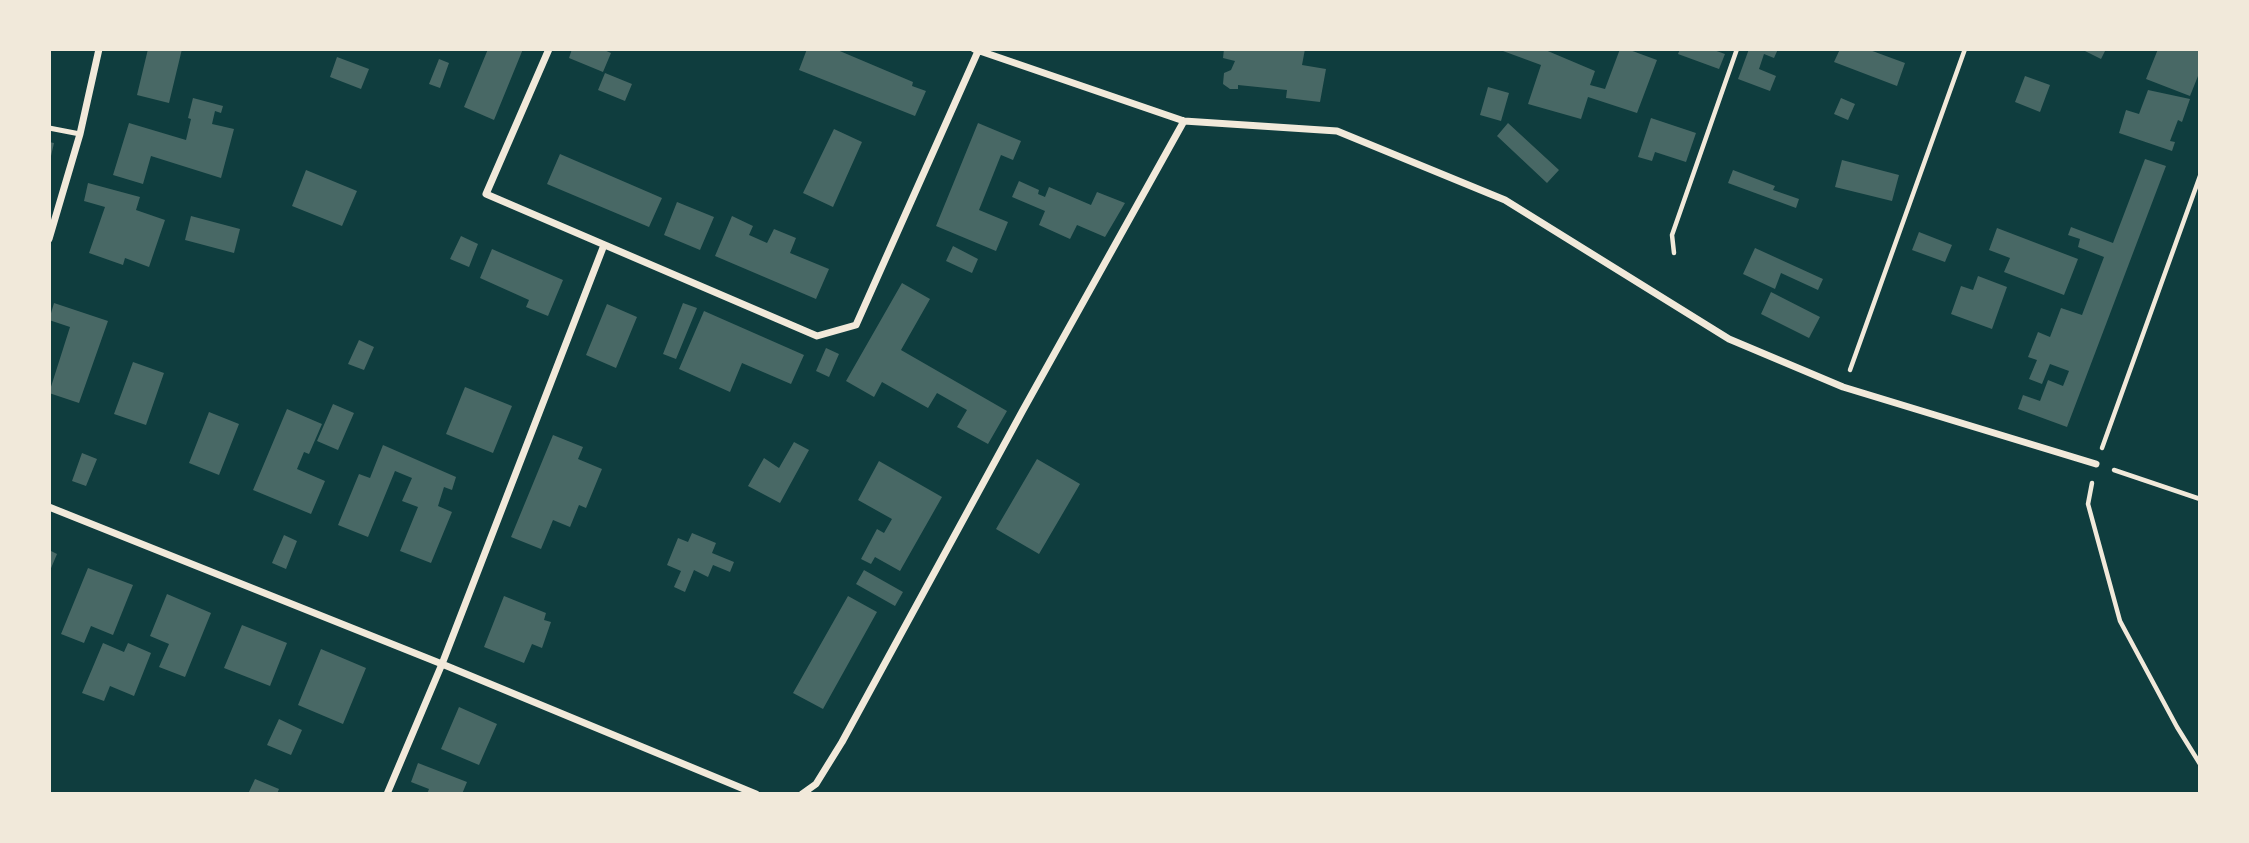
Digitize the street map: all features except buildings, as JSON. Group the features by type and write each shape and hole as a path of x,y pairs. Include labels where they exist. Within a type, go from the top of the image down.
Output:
{"street":[{"path":"49,239 80,134 99,49"},
{"path":"549,49 486,194 817,336 856,326 977,50 1184,121 1336,131 1505,200 1729,340 1843,387 2096,464"},
{"path":"802,794 816,784 842,742 1184,121"},
{"path":"387,794 442,664 604,245"},
{"path":"49,507 442,664 756,794"}],"lane":[{"path":"49,128 80,134"}],"path":[{"path":"1674,253 1672,235 1737,49"},
{"path":"1843,387 1965,49"},
{"path":"2200,176 2096,464 2088,504 2120,621 2200,764"},
{"path":"2096,464 2200,499"}]}
